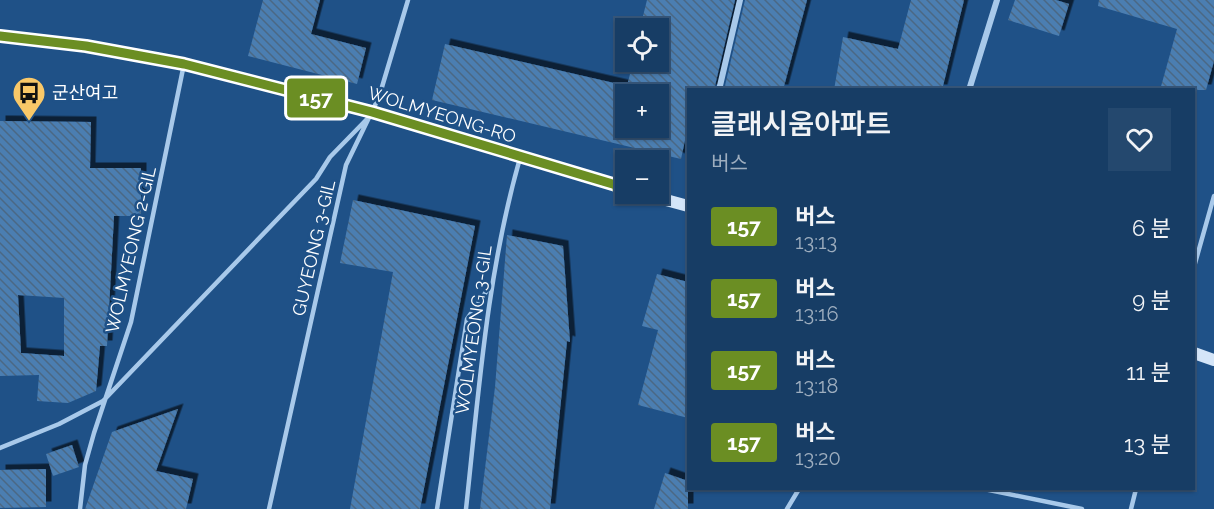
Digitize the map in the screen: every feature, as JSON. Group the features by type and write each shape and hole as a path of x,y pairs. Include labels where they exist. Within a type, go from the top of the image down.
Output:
{"street":[{"path":"719,88 740,0"},
{"path":"970,88 997,0"},
{"name":"WOLMYEONG-RO","path":"0,36 86,46 184,64 372,112 615,185"},
{"path":"669,201 687,206"},
{"path":"1195,353 1214,360"}],"lane":[{"name":"GUYEONG 3-GIL","path":"269,509 346,165 372,112 408,0"},
{"name":"WOLMYEONG 2-GIL","path":"80,509 85,465 103,401 131,322 184,64"},
{"path":"0,448 59,424 103,401 316,179 330,157 372,112"},
{"name":"WOLMYEONG 3-GIL","path":"466,509 490,287 508,201 520,158"},
{"path":"1195,263 1214,196"},
{"path":"437,509 467,319 490,287"},
{"path":"787,509 798,490"},
{"path":"989,490 1082,509"},
{"path":"1131,509 1136,490"}],"building":[{"path":"263,0 320,0 311,34 366,48 357,84 248,56"},
{"path":"647,0 735,0 714,88 687,88 687,131 681,159 669,156 669,150 643,150 432,100 445,44 618,84 615,84 615,138 669,138 669,84 628,84 630,72 669,72 669,18 642,18"},
{"path":"745,0 807,0 784,88 724,88"},
{"path":"911,0 964,0 942,88 834,88 843,37 898,49"},
{"path":"1015,0 1056,0 1069,4 1059,36 1008,20"},
{"path":"1099,0 1214,0 1214,61 1206,90 1161,88 1177,29 1098,6"},
{"path":"0,121 91,122 90,168 141,168 141,216 114,216 107,346 100,346 96,391 68,403 37,401 39,375 0,376","holes":["18,295 64,298 64,356 21,353"]},
{"path":"353,200 475,226 420,509 350,509 393,272 340,263"},
{"path":"507,235 563,246 570,342 567,341 550,509 480,509 495,387"},
{"path":"657,274 687,282 687,418 638,405 658,330 642,326"},
{"path":"178,409 156,471 193,479 186,509 85,509 112,432"},
{"path":"72,445 79,467 53,476 46,454"},
{"path":"46,469 46,507 0,508 0,470"},
{"path":"665,473 687,481 688,509 654,509"}],"bus line":[{"name":"157","path":"0,36 86,46 184,64 372,112 615,185"}],"place":[{"name":"군산여고","path":"29,122"}]}
